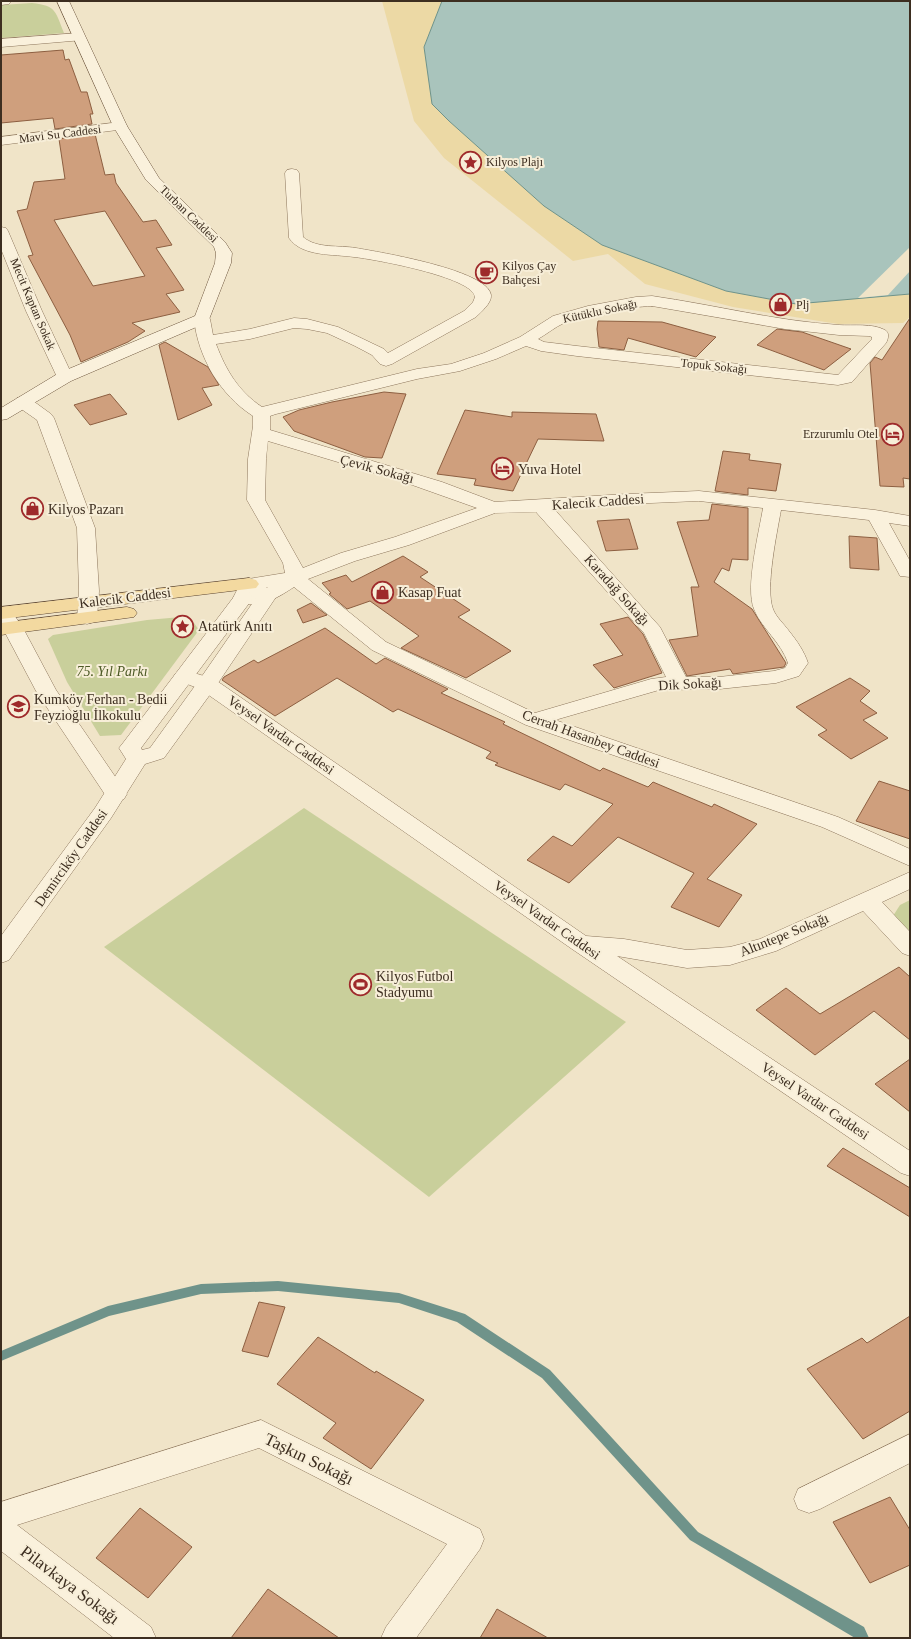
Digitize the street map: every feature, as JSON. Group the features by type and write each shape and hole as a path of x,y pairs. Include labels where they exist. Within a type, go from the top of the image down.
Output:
{"main road":[{"name":"Kalecik Caddesi","path":"4,621 246,591"}],"street":[{"name":"Turban Caddesi","path":"63,1 120,126 153,180 220,245 224,253 223,262 202,319"},
{"path":"1,43 79,37"},
{"name":"Mavi Su Caddesi","path":"1,141 120,126"},
{"path":"292,173 296,238 300,242 321,248 383,258 436,270 468,280 477,285 481,290 483,295 480,302 470,314 386,361"},
{"name":"Mecit Kaptan Sokak","path":"1,231 34,311 65,377"},
{"name":"Kütüklu Sokağı","path":"261,414 270,410 417,374 454,368 490,356 526,340 559,319 636,302 652,301 785,324 839,330 871,331 880,334"},
{"path":"1,415 65,377 202,319 206,341 231,389 247,406 261,414 261,433 257,459 256,500 292,563 296,577"},
{"path":"206,341 277,328 316,337 335,346 372,359 386,361 417,374"},
{"name":"Topuk Sokağı","path":"526,340 541,346 577,351 838,380 846,378 857,366 880,340 880,334"},
{"path":"23,402 45,418 65,476 86,528 89,591 87,610"},
{"name":"Çevik Sokağı","path":"261,433 307,449 402,474 465,496 493,508"},
{"name":"Kalecik Caddesi","path":"246,591 296,577 348,557 402,541 493,508 699,496 875,515 910,521"},
{"name":"Dik Sokağı","path":"533,720 658,684 719,683 776,677 792,672 798,663 795,652 763,608 761,592 773,504"},
{"name":"Karadağ Sokağı","path":"541,506 653,631 679,684"},
{"path":"875,515 907,572"},
{"name":"Kalecik Caddesi","path":"266,597 296,577"},
{"name":"Cerrah Hasanbey Caddesi","path":"296,577 304,587 379,646 533,720 830,822 910,858"},
{"path":"246,591 266,597 207,684 157,753 137,759 130,748 246,591"},
{"path":"4,621 46,691 116,794"},
{"name":"Veysel Vardar Caddesi","path":"184,676 207,684 580,943 910,1165"},
{"name":"Demirciköy Caddesi","path":"1,954 43,898 116,794 137,759"},
{"name":"Altıntepe Sokağı","path":"580,943 624,948 687,959 730,956 768,945 910,880"},
{"path":"866,900 910,947"},
{"name":"Taşkın Sokağı","path":"1,1516 261,1434 469,1539 397,1638"},
{"path":"808,1499 910,1448"},
{"name":"Pilavkaya Sokağı","path":"1,1532 140,1638"}],"green space":[{"path":"32,3 51,8 57,15 64,33 1,38 1,5"},
{"name":"75. Yıl Parkı","path":"181,617 194,623 199,630 121,735 100,736 67,682 48,639 53,635 147,620"},
{"name":"Kilyos Futbol Stadyumu","path":"304,808 626,1022 429,1197 104,947"},
{"path":"910,900 910,936 893,916 900,905"}],"sand":[{"name":"Kilyos Plajı","path":"382,1 442,1 424,47 449,121 544,206 602,245 726,291 796,304 910,294 910,317 903,323 838,324 733,307 645,284 608,254 573,261 444,158 414,121"}],"water":[{"path":"442,1 910,1 910,294 796,304 726,291 602,245 544,206 432,104 424,47"}],"pier":[{"path":"910,247 910,271 888,295 858,298"}],"building":[{"path":"63,50 65,60 69,59 81,92 87,92 93,114 90,114 92,124 55,129 53,118 1,123 1,55"},
{"path":"95,134 105,175 114,174 116,183 143,222 156,220 172,245 156,248 184,290 166,294 180,312 132,323 145,331 128,342 81,362 70,335 28,256 33,255 17,211 27,209 34,182 65,179 59,139","holes":["105,211 145,276 93,286 54,220"]},
{"name":"Erzurumlu Otel","path":"910,318 910,479 903,478 904,487 880,486 870,363 875,357 882,360"},
{"path":"598,321 662,322 716,337 696,357 628,338 624,350 599,347 597,329"},
{"path":"777,329 802,332 851,349 824,370 757,345"},
{"path":"165,342 208,367 219,385 202,388 212,405 178,420 159,345"},
{"path":"384,392 406,394 382,458 365,457 294,431 283,417 299,410"},
{"path":"110,394 127,414 90,425 74,405"},
{"path":"465,410 512,417 512,412 596,414 604,441 538,439 513,491 474,485 476,479 437,474"},
{"path":"723,451 750,454 749,460 781,464 776,491 748,488 748,495 715,491"},
{"path":"712,504 748,508 748,560 732,559 729,571 722,568 714,582 752,609 786,663 784,667 733,674 730,669 687,676 669,640 698,636 691,587 699,587 677,522 709,520"},
{"path":"629,519 638,549 606,551 597,521"},
{"path":"849,536 877,538 879,570 850,568"},
{"path":"403,556 428,572 420,577 470,610 458,617 511,651 466,678 401,648 419,636 370,601 347,609 329,594 331,593 322,583 346,575 352,582"},
{"path":"311,603 327,615 303,623 297,610"},
{"path":"628,617 643,634 662,673 614,688 593,665 623,655 600,624"},
{"path":"325,628 376,664 385,658 448,689 441,693 505,722 503,724 600,771 603,768 648,787 653,782 712,807 714,804 757,824 707,879 742,895 719,927 671,907 694,873 618,837 569,883 527,860 553,836 572,846 613,804 565,784 560,790 495,765 498,763 486,758 491,752 398,709 393,712 337,678 275,716 222,680 224,677 254,660 258,663"},
{"path":"850,678 870,691 860,701 877,713 863,720 888,738 851,759 818,735 827,730 796,707"},
{"path":"879,781 910,791 910,839 856,821"},
{"path":"899,967 910,977 910,1040 874,1011 815,1055 756,1010 786,988 820,1014"},
{"path":"910,1059 910,1112 875,1084"},
{"path":"843,1148 910,1188 910,1217 827,1166"},
{"path":"259,1302 285,1307 268,1357 242,1351"},
{"path":"910,1316 910,1411 863,1439 807,1369 862,1338 867,1343"},
{"path":"318,1337 375,1373 376,1371 424,1400 371,1469 323,1438 336,1423 277,1384"},
{"path":"890,1497 910,1530 910,1565 870,1583 833,1522"},
{"path":"140,1508 192,1547 148,1598 96,1558"},
{"path":"268,1589 339,1638 231,1638"},
{"path":"497,1609 548,1638 480,1638"}],"waterway":[{"path":"1,1356 108,1311 201,1289 278,1286 399,1298 461,1318 546,1374 694,1536 859,1632 862,1638"}],"place":[{"name":"Kilyos Plajı","path":"471,162"},
{"name":"Kilyos Çay Bahçesi","path":"487,273"},
{"name":"Plj","path":"781,305"},
{"name":"Erzurumlu Otel","path":"893,434"},
{"name":"Yuva Hotel","path":"502,469"},
{"name":"Kilyos Pazarı","path":"33,509"},
{"name":"Kasap Fuat","path":"382,592"},
{"name":"Atatürk Anıtı","path":"183,626"},
{"name":"Kumköy Ferhan - Bedii Feyzioğlu İlkokulu","path":"18,707"},
{"name":"Kilyos Futbol Stadyumu","path":"361,984"}]}
